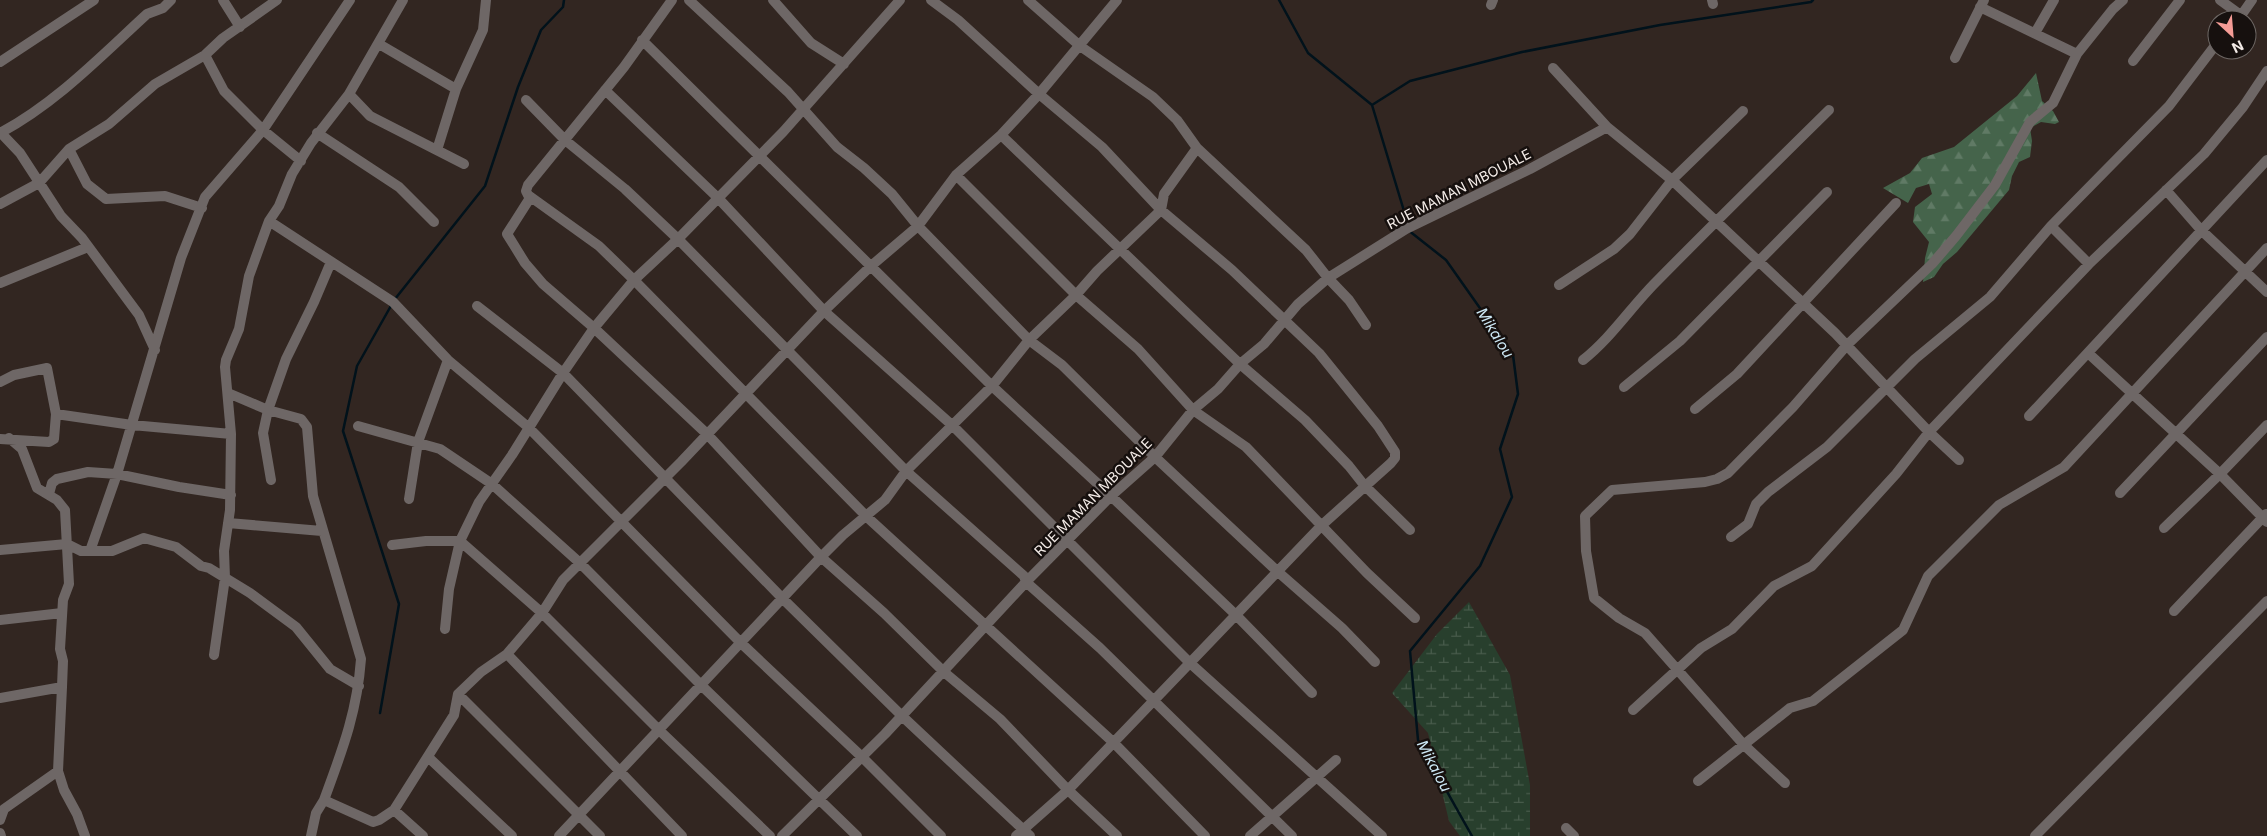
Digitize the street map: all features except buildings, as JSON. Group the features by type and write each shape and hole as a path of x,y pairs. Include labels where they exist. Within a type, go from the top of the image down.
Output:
{"street":[{"path":"0,62 94,0"},
{"path":"155,350 139,315 118,290 88,247 61,216 20,153 0,133 32,115 52,100 147,14 160,4 171,0"},
{"path":"223,0 240,27"},
{"path":"0,204 38,182 69,149 109,124 156,84 205,55 223,38 277,0"},
{"path":"90,552 118,474 181,258 205,197 263,130 350,0"},
{"path":"214,655 225,578 224,550 230,495 231,434 226,360 237,335 249,276 270,221 279,206 292,174 317,133 348,94 403,0"},
{"path":"437,150 456,90 483,30 486,0"},
{"path":"672,0 605,90 528,185 526,191 530,198 598,246 634,280 867,517 1113,742 1205,836"},
{"path":"689,0 804,108 837,147 864,168 892,194 918,226 1030,340 1062,365 1155,457 1277,571 1342,628 1374,662"},
{"path":"772,0 811,42 844,64"},
{"path":"445,629 449,589 460,541 479,502 562,373 594,328 634,280 678,239 760,156 900,0"},
{"path":"477,306 562,373 782,598 1023,834 1068,790 1322,525 1395,458 1395,452 1378,426 1318,353 1232,270 1161,210 1102,147 1039,94 958,20 931,0"},
{"path":"1028,0 1080,46 1153,97 1177,120 1197,148 1306,250 1328,278 1349,300 1366,325"},
{"path":"324,800 373,822 394,810 454,715 458,694 481,672 507,654 542,613 564,580 747,393 824,311 871,266 918,226 956,175 1001,135 1039,94 1117,0"},
{"path":"2035,33 2054,0"},
{"path":"1785,783 1744,745 1645,633 1618,618 1594,598 1586,551 1585,516 1612,490 1705,482 1717,479 1728,473 1793,406 1847,345 1932,264 1956,236 1995,185 2030,122 2054,103 2078,54 2113,9 2123,0"},
{"path":"2133,60 2180,0"},
{"path":"2220,0 2231,10"},
{"path":"1955,58 1982,3 2035,33 2078,54"},
{"path":"642,40 992,386 1236,615 1312,693"},
{"path":"378,44 456,90"},
{"path":"205,55 224,91 263,130 301,161"},
{"path":"1731,538 1748,524 1756,504 1768,492 1828,447 1915,359 1990,297 2052,226 2169,106 2207,56"},
{"path":"1553,68 1607,127 1672,180 1714,222 1804,304 1847,345 1929,432 1959,460"},
{"path":"1633,710 1701,648 1732,629 1774,586 1812,566 1896,474 1929,432 2089,264 2220,136 2267,71"},
{"path":"605,90 718,198 824,311 953,426 1190,663 1382,836"},
{"path":"348,94 370,116 464,164"},
{"path":"526,100 565,140 625,189 678,239 906,471 1024,576 1026,582 1100,648 1292,836"},
{"path":"1582,360 1598,348 1642,296 1714,222 1829,110"},
{"path":"1559,285 1614,249 1672,180 1743,111"},
{"name":"RUE MAMAN MBOUALE","path":"782,836 902,716 1026,582 1111,496 1155,457 1193,410 1218,389 1240,364 1264,344 1298,304 1328,278 1406,229 1521,173 1607,127"},
{"path":"317,133 399,187 434,222"},
{"path":"1001,135 1240,364 1305,420 1349,466 1364,485 1410,530"},
{"path":"559,836 821,557 843,535 886,500 906,471 992,386 1030,340 1076,295 1097,271 1161,210 1164,194 1197,148"},
{"path":"69,149 86,184 106,199 165,196 202,208"},
{"path":"2030,416 2267,160"},
{"path":"956,175 1076,295 1138,349 1193,410 1246,447 1367,572 1415,618"},
{"path":"2166,190 2201,230 2267,292"},
{"path":"1624,387 1680,341 1827,192"},
{"path":"530,198 507,230 508,237 525,262 544,284 707,434 821,557 884,613 944,672 1000,719 1068,790 1117,836"},
{"path":"1695,408 1737,374 1896,203"},
{"path":"270,221 393,302 448,360 528,428 741,643 862,757 941,836"},
{"path":"2052,226 2089,264"},
{"path":"0,283 88,247"},
{"path":"1698,781 1790,708 1814,701 1903,630 1928,576 1999,504 2064,468 2267,248"},
{"path":"271,480 263,433 268,410 286,359 331,262"},
{"path":"2120,493 2267,337"},
{"path":"2088,353 2134,393 2176,435 2266,518 2174,611"},
{"path":"409,499 418,442 448,360"},
{"path":"0,382 14,375 47,368 56,414 54,439 50,442 4,438"},
{"path":"228,394 268,410 301,419 307,426 313,496 361,659 359,686 352,722 324,800 316,813 312,836"},
{"path":"56,414 132,425 231,434"},
{"path":"2164,528 2267,425"},
{"path":"358,426 418,442 446,453 492,484 580,563 701,685 857,836"},
{"path":"4,438 22,449 37,488 49,494 65,510 70,584 63,600 62,613 60,649 63,661 58,771 64,790 77,814 85,836"},
{"path":"49,494 52,484 57,480 88,472 118,474 179,487 230,495"},
{"path":"228,524 322,531"},
{"path":"0,550 67,544 81,551 90,552 121,548 144,538 176,547 201,566 209,568 250,593 296,627 330,669 359,686"},
{"path":"392,545 426,541 460,541 542,613 659,730 770,836"},
{"path":"2035,836 2267,601"},
{"path":"0,620 62,613"},
{"path":"507,654 682,836"},
{"path":"0,698 62,687"},
{"path":"458,694 600,836"},
{"path":"428,757 512,836"},
{"path":"1250,836 1336,760"},
{"path":"0,820 4,809 58,771"},
{"path":"394,810 422,836"},
{"path":"1566,828 1574,836"}],"green space":[{"path":"2036,73 2042,101 2053,111 2059,122 2055,124 2041,122 2030,128 2032,141 2030,157 2019,162 2012,176 2009,190 1957,252 1943,264 1934,277 1923,282 1925,258 1929,242 1913,222 1915,207 1932,194 1929,184 1916,188 1908,203 1883,188 1910,173 1922,158 1954,147 2017,96"},
{"path":"1469,602 1510,675 1530,785 1530,836 1460,836 1449,821 1428,733 1392,693 1437,634"}],"waterway":[{"path":"395,299 485,186 518,87 541,30 563,7 564,0"},
{"name":"Mikalou","path":"1279,0 1308,53 1372,105 1404,211 1406,226"},
{"path":"1372,105 1410,81 1522,52 1660,25 1811,2 1813,0"},
{"name":"Mikalou","path":"1408,230 1446,260 1513,355 1518,394 1500,449 1512,497 1480,566 1410,651 1418,740 1472,836"},
{"path":"380,713 399,604 343,431 357,366 392,304"}]}
